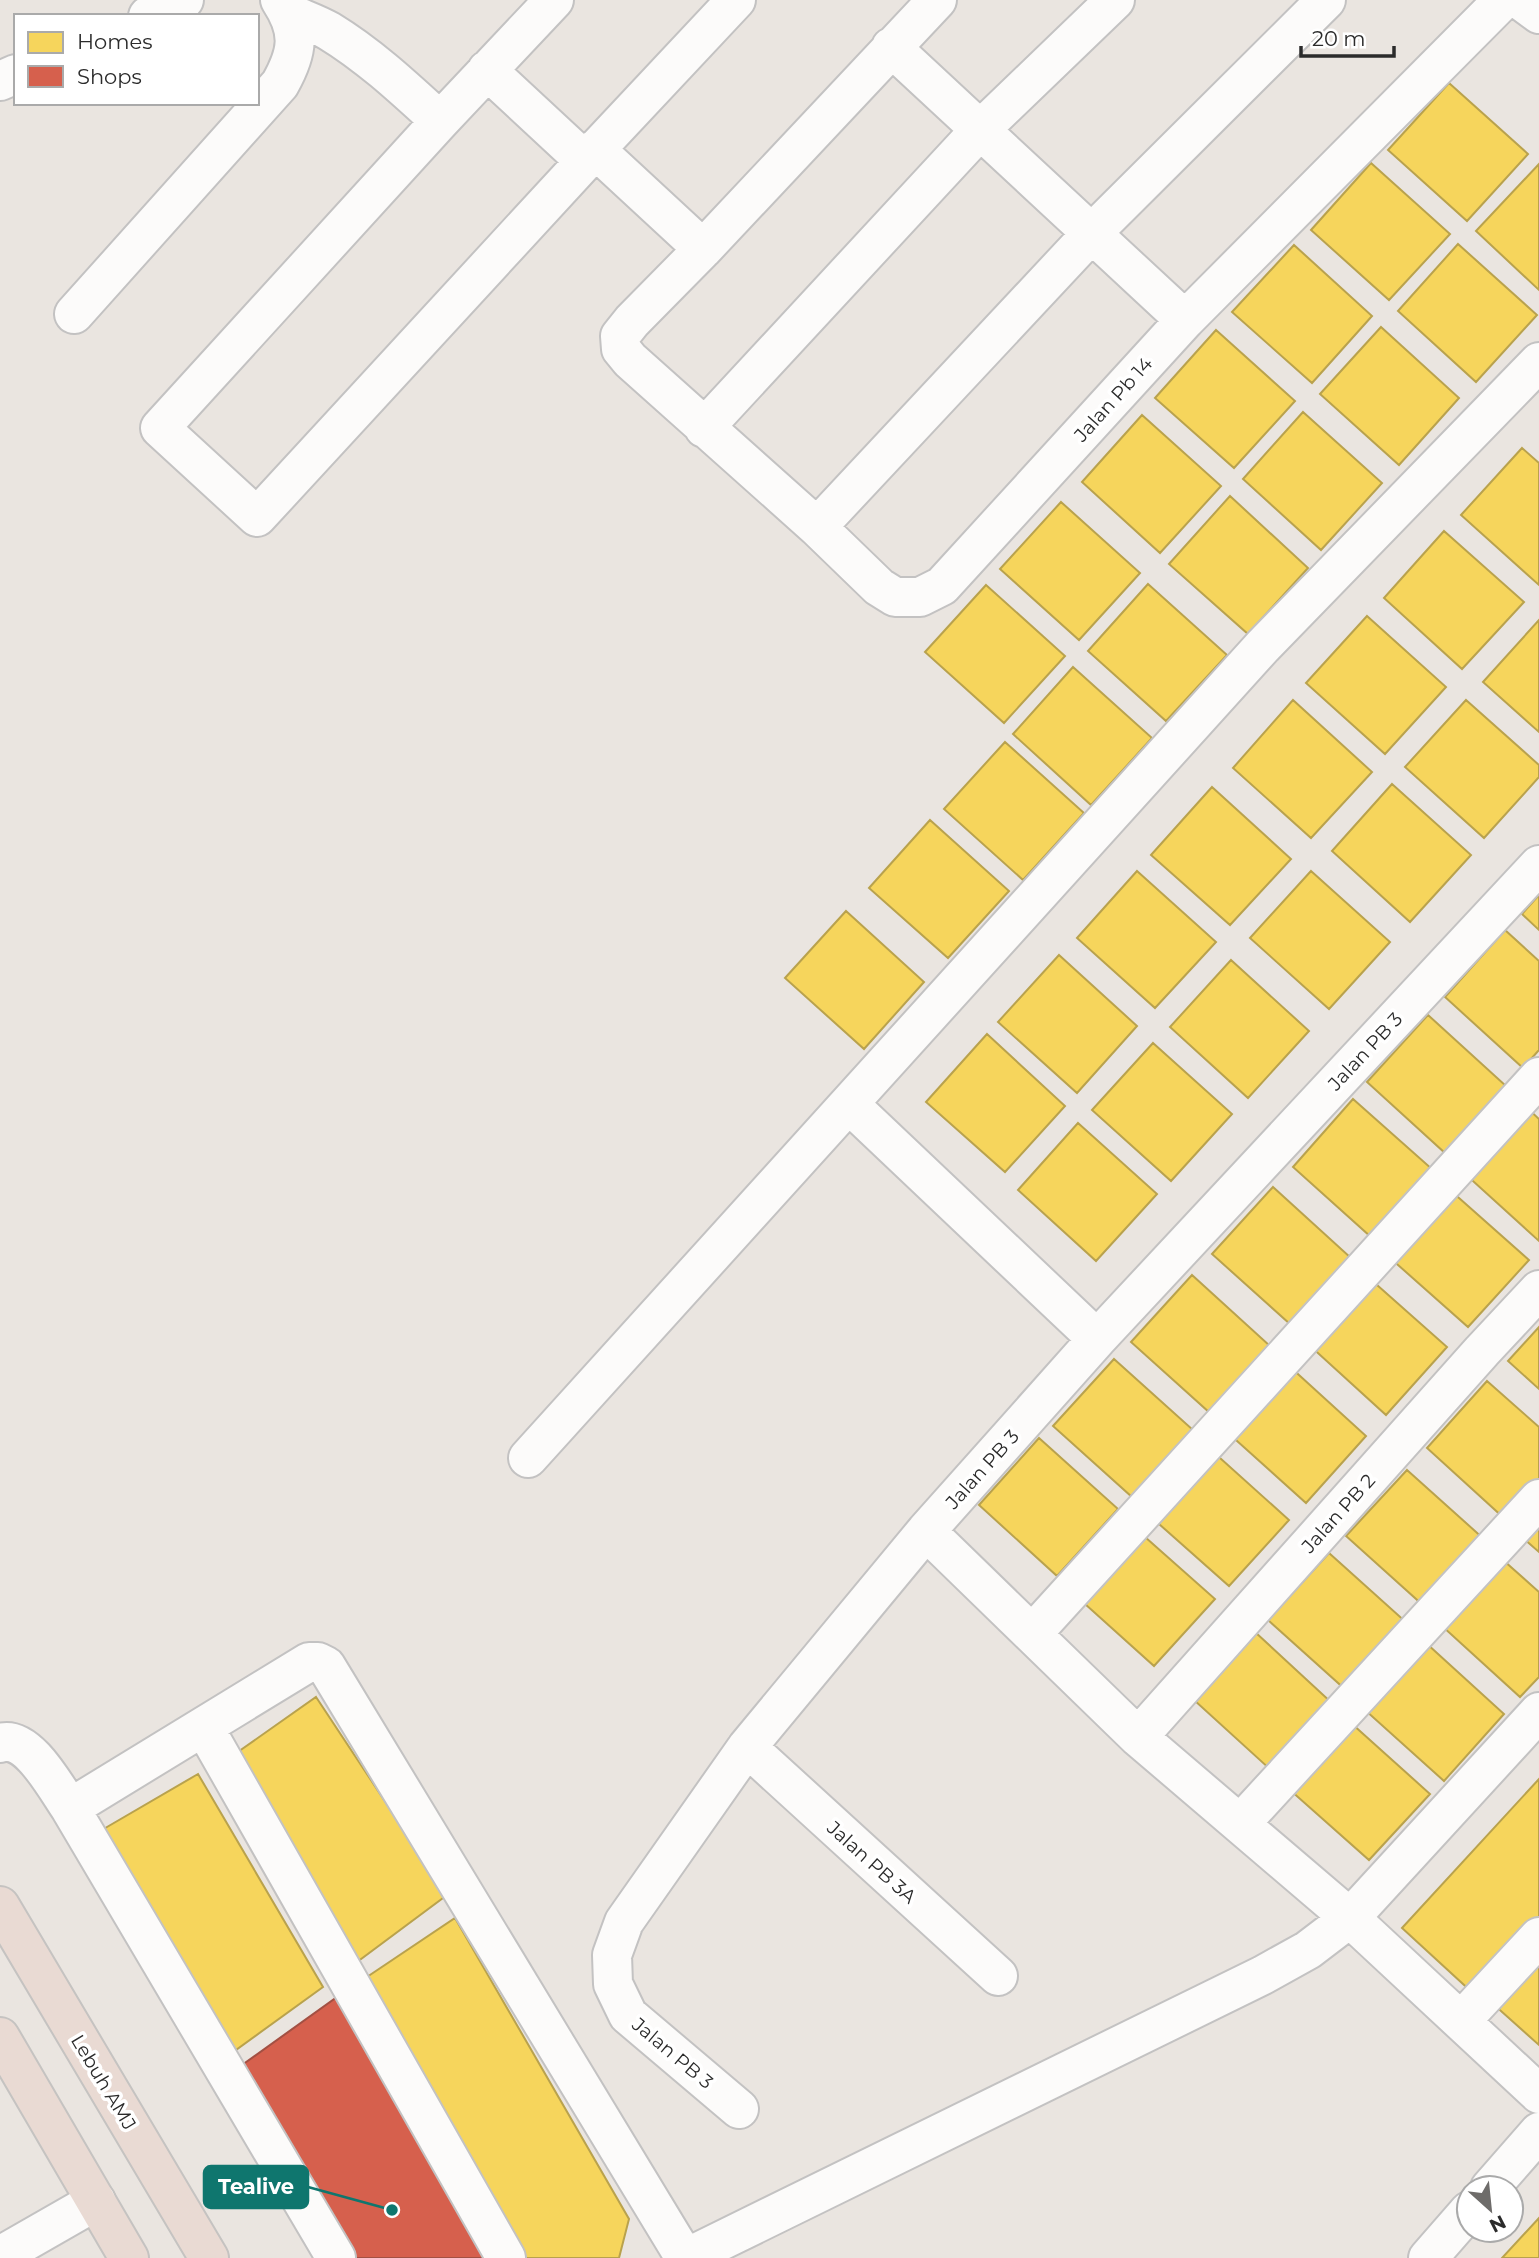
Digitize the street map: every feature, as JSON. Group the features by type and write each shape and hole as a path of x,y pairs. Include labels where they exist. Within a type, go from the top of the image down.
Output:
{"highway":[{"name":"Lebuh AMJ","path":"0,1906 209,2258"},
{"path":"0,2037 129,2258"}],"street":[{"path":"152,14 184,0"},
{"path":"554,0 160,428 257,517 736,0"},
{"path":"487,70 703,249 937,0"},
{"path":"704,428 980,130 1115,0"},
{"path":"817,527 1091,234 1326,0"},
{"name":"Jalan Pb 14","path":"703,249 632,321 621,336 621,349 880,587 895,597 920,597 942,586 1185,320 1503,0"},
{"path":"1520,0 1539,14"},
{"path":"285,7 327,30 373,62 440,121"},
{"path":"75,314 280,84 295,50 295,33 285,7"},
{"path":"891,47 1185,320"},
{"path":"528,1458 1263,646 1539,362"},
{"name":"Jalan PB 3","path":"739,2109 628,2015 613,1984 612,1955 624,1922 747,1747 926,1531 1097,1339 1539,865"},
{"path":"1032,1634 1539,1077"},
{"path":"849,1104 1097,1339"},
{"name":"Jalan PB 2","path":"1138,1737 1539,1290"},
{"path":"1240,1824 1539,1499"},
{"path":"926,1531 1138,1737 1350,1918 1539,2094"},
{"path":"70,1808 309,1662 326,1666 686,2258 1263,1975 1308,1950 1350,1918 1539,1712"},
{"path":"204,1727 506,2258"},
{"path":"0,1743 7,1741 22,1746 39,1763 70,1808 336,2258"},
{"name":"Jalan PB 3A","path":"747,1747 998,1976"},
{"path":"1461,2021 1539,1937"},
{"path":"1502,2174 1539,2132"},
{"path":"0,2256 96,2201"},
{"path":"1428,2258 1455,2227"}],"building: Homes":[{"path":"1449,83 1528,154 1467,221 1388,150"},
{"path":"1371,163 1450,234 1389,300 1311,230"},
{"path":"1539,164 1539,290 1476,231"},
{"path":"1458,244 1537,315 1476,382 1398,311"},
{"path":"1294,245 1372,316 1312,383 1232,312"},
{"path":"1381,327 1459,398 1399,465 1320,394"},
{"path":"1216,330 1295,401 1234,468 1155,398"},
{"path":"1303,412 1382,483 1321,550 1243,479"},
{"path":"1142,415 1221,486 1160,553 1082,482"},
{"path":"1522,448 1539,463 1539,585 1461,515"},
{"path":"1230,496 1308,568 1248,634 1169,564"},
{"path":"1061,502 1140,573 1079,640 1000,569"},
{"path":"1444,531 1524,602 1462,669 1384,598"},
{"path":"1148,584 1227,655 1166,721 1088,651"},
{"path":"986,585 1065,656 1004,723 925,652"},
{"path":"1367,616 1446,687 1385,754 1306,683"},
{"path":"1539,620 1539,732 1483,682"},
{"path":"1073,667 1152,738 1091,805 1013,734"},
{"path":"1293,700 1372,772 1311,838 1233,768"},
{"path":"1466,700 1539,765 1539,777 1484,838 1405,767"},
{"path":"1005,742 1084,813 1023,880 944,809"},
{"path":"1392,784 1471,855 1410,922 1332,851"},
{"path":"1212,787 1291,859 1230,925 1151,855"},
{"path":"930,820 1009,891 948,958 869,888"},
{"path":"1137,871 1216,942 1155,1008 1077,938"},
{"path":"1311,871 1390,942 1329,1009 1250,938"},
{"path":"1539,895 1539,930 1522,914"},
{"path":"846,911 924,982 864,1049 785,978"},
{"path":"1505,930 1539,961 1539,1050 1523,1068 1445,997"},
{"path":"1059,955 1137,1026 1077,1093 998,1022"},
{"path":"1231,960 1309,1031 1248,1098 1170,1027"},
{"path":"1428,1015 1506,1086 1445,1153 1367,1082"},
{"path":"987,1034 1065,1106 1005,1172 926,1102"},
{"path":"1153,1043 1232,1114 1171,1181 1092,1110"},
{"path":"1353,1099 1433,1170 1371,1237 1293,1167"},
{"path":"1524,1105 1539,1119 1539,1241 1463,1172"},
{"path":"1078,1123 1157,1194 1096,1261 1018,1190"},
{"path":"1273,1187 1351,1258 1290,1324 1212,1254"},
{"path":"1450,1190 1529,1260 1468,1327 1389,1257"},
{"path":"1192,1275 1270,1346 1210,1413 1131,1342"},
{"path":"1368,1277 1447,1347 1386,1415 1308,1344"},
{"path":"1539,1327 1539,1389 1508,1361"},
{"path":"1114,1359 1193,1430 1132,1497 1053,1426"},
{"path":"1288,1365 1366,1436 1306,1503 1227,1432"},
{"path":"1487,1381 1539,1427 1539,1482 1505,1519 1427,1448"},
{"path":"1039,1438 1118,1509 1057,1576 979,1505"},
{"path":"1210,1449 1289,1520 1229,1586 1150,1516"},
{"path":"1407,1470 1485,1540 1425,1607 1346,1536"},
{"path":"1539,1520 1539,1552 1523,1538"},
{"path":"1136,1529 1215,1599 1154,1666 1075,1595"},
{"path":"1329,1553 1408,1624 1347,1691 1268,1620"},
{"path":"1503,1560 1539,1592 1539,1677 1520,1697 1442,1626"},
{"path":"1255,1632 1333,1704 1272,1771 1194,1700"},
{"path":"1426,1643 1504,1714 1444,1781 1365,1710"},
{"path":"316,1697 447,1895 353,1965 235,1754"},
{"path":"1351,1723 1430,1794 1369,1860 1290,1790"},
{"path":"198,1774 323,1987 229,2055 95,1834"},
{"path":"1539,1779 1539,1925 1475,1995 1402,1928"},
{"path":"455,1918 629,2219 619,2258 513,2258 358,1983"},
{"path":"1539,1950 1539,2045 1492,2003"},
{"path":"1539,2218 1539,2258 1502,2258 1515,2244 1525,2244 1525,2233"}],"building: Shops":[{"path":"337,1997 489,2258 352,2258 242,2065"}],"place":[{"name":"Tealive","path":"392,2210"}]}
